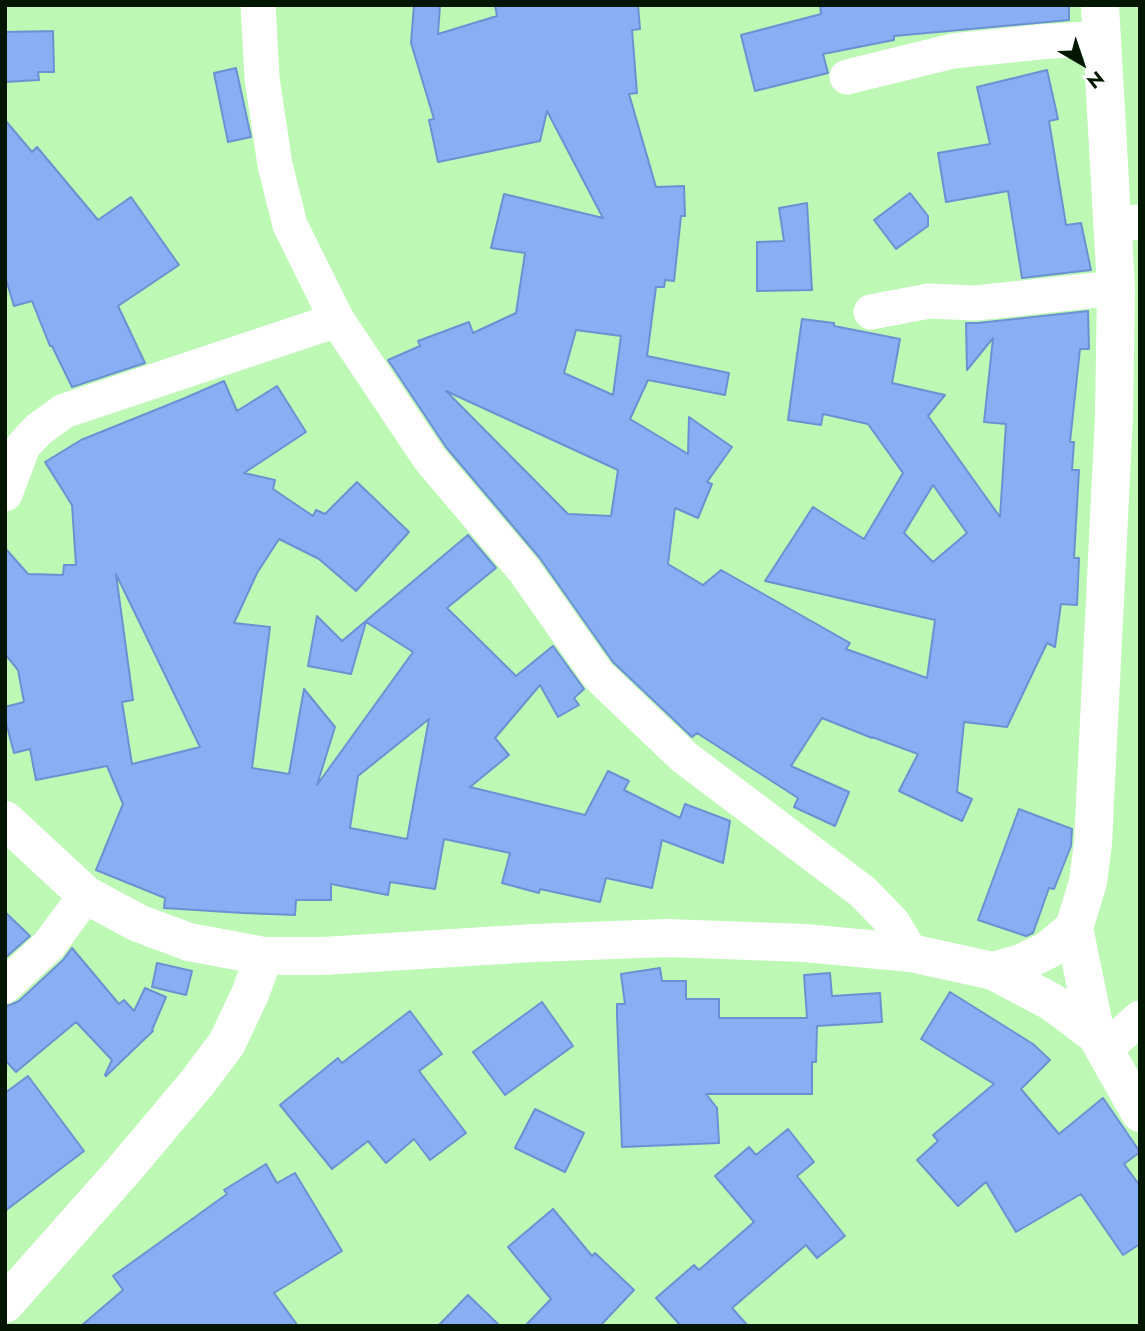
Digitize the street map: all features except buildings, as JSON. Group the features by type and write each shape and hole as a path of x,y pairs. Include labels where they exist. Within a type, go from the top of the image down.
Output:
{"street":[{"path":"258,5 262,78 275,165 290,225 337,320 430,459 524,570 598,675 684,757 863,892 892,923 911,953"},
{"path":"847,77 953,51 1039,42 1101,22 1126,223 1116,288 1114,430 1094,843 1088,882 1074,928 1100,1042 1140,1113"},
{"path":"871,312 929,301 976,303 1116,288"},
{"path":"5,494 23,446 39,429 64,411 337,320"},
{"path":"5,820 86,895 138,923 189,942 264,956 323,956 667,938 805,943 911,953 993,971 1052,1002 1100,1042"},
{"path":"5,986 49,945 86,895"},
{"path":"993,971 1048,950 1074,928"},
{"path":"5,1304 122,1172 227,1043 264,956"},
{"path":"1100,1042 1140,1018"}]}
